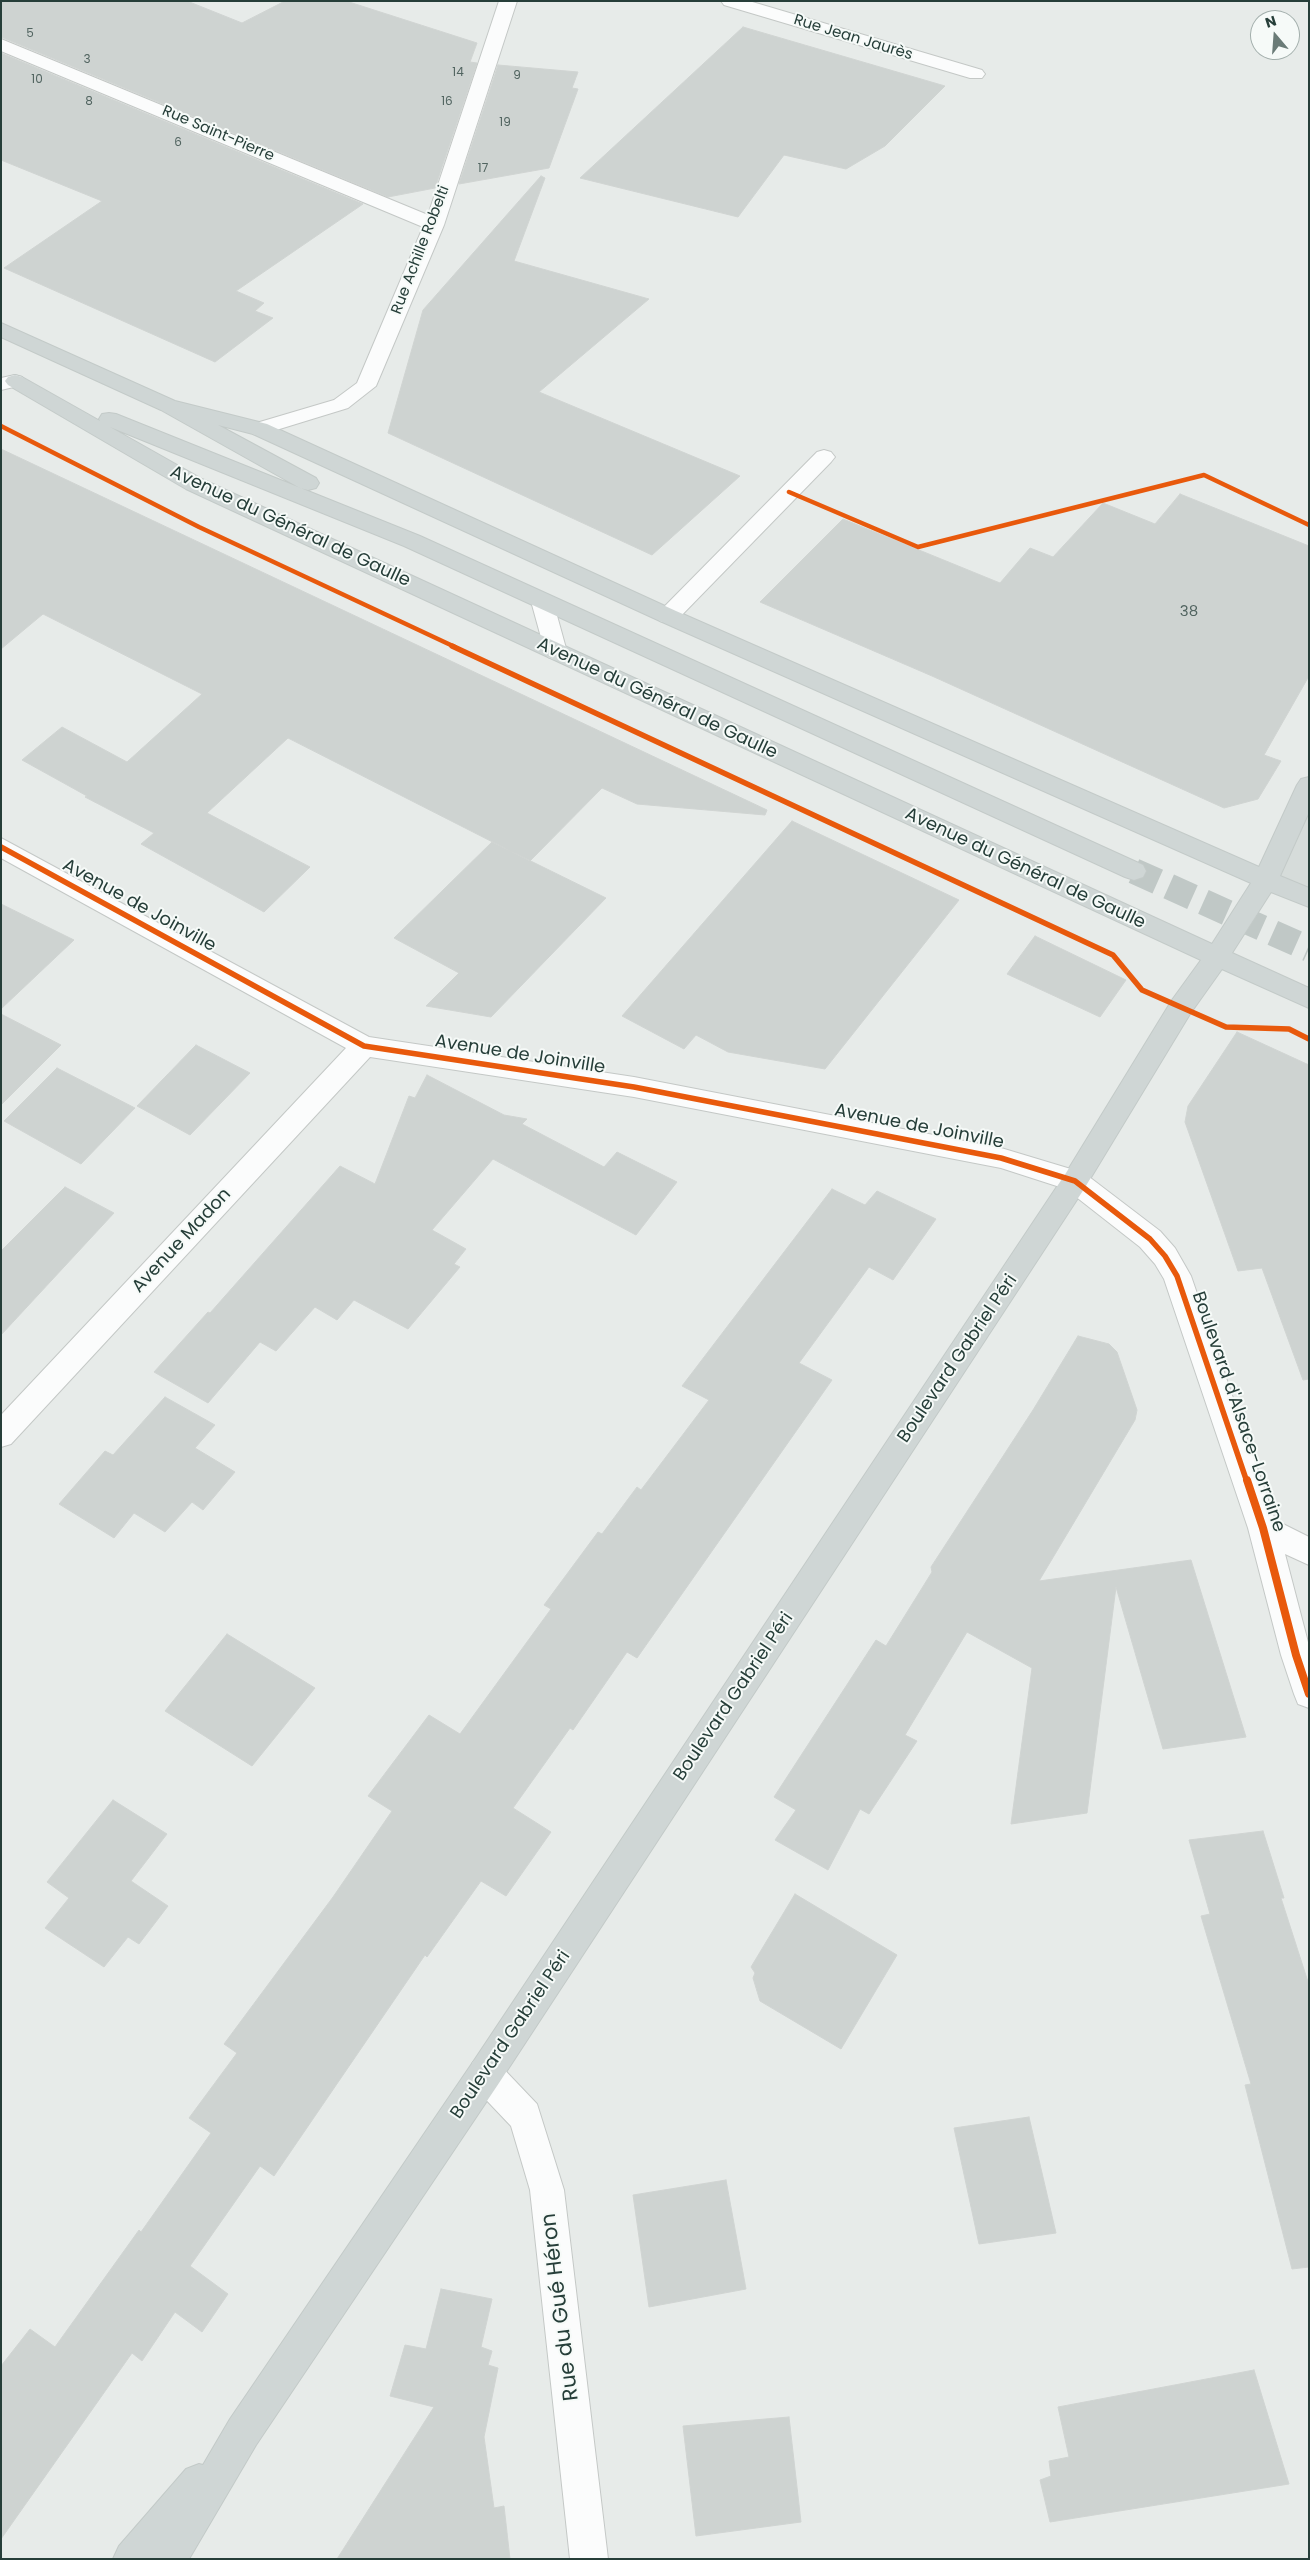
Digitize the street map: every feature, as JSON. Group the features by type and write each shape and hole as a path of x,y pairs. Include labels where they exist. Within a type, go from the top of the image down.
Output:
{"main road":[{"name":"Avenue du Général de Gaulle","path":"1,329 168,406 412,542"},
{"name":"Avenue du Général de Gaulle","path":"6,380 412,542 1134,871"},
{"name":"Avenue du Général de Gaulle","path":"6,380 194,484 1309,999"},
{"name":"Avenue du Général de Gaulle","path":"168,406 260,429 668,616 1182,844 1309,898"},
{"name":"Boulevard Gabriel Péri","path":"168,2559 243,2432 485,2074 1075,1182 1181,1007 1217,957 1266,879 1309,785"},
{"name":"Boulevard Gabriel Péri","path":"132,2559 243,2432"}],"street":[{"name":"Rue Achille Robelti","path":"260,429 341,404 366,386 434,225 508,1"},
{"name":"Rue Jean Jaurès","path":"730,1 976,74"},
{"name":"Rue Saint-Pierre","path":"1,44 434,225"},
{"path":"668,616 824,457"},
{"path":"542,601 556,652"},
{"name":"Avenue de Joinville","path":"1,847 364,1046 634,1087 1001,1158 1075,1182"},
{"name":"Avenue Madon","path":"1,1435 364,1046"},
{"name":"Boulevard d'Alsace-Lorraine","path":"1075,1182 1150,1238 1165,1256 1177,1276 1262,1528 1296,1655 1309,1694"},
{"path":"1262,1528 1309,1552"},
{"name":"Rue du Gué Héron","path":"485,2074 525,2116 547,2190 589,2559"}],"shaded area":[{"path":"1309,785 1309,898 1266,879"}],"building":[{"path":"1,1 187,1 242,23 285,1 346,1 477,43 470,62 477,63 435,188 388,197 1,37"},
{"path":"743,27 945,86 885,146 846,169 784,155 738,217 580,178"},
{"path":"1,53 363,204 236,291 264,303 255,311 273,318 215,362 4,268 102,201 1,160"},
{"path":"498,65 578,72 572,88 578,89 549,168 459,184"},
{"path":"541,176 545,178 514,261 649,299 539,392 740,476 652,555 388,433 423,310"},
{"path":"1,449 767,810 765,815 637,804 602,788 530,861 288,738 207,813 310,867 264,912 141,844 154,833 85,797 87,796 22,760 62,727 127,762 202,694 43,614 1,649"},
{"path":"1180,494 1309,546 1309,676 1264,755 1281,761 1258,799 1224,808 932,676 760,602 843,519 1000,583 1030,548 1053,557 1103,503 1155,524"},
{"path":"792,821 959,900 825,1069 728,1052 696,1035 684,1049 622,1016"},
{"path":"492,842 606,898 491,1017 426,1006 459,973 394,938"},
{"path":"1,904 74,940 1,1009"},
{"path":"1035,936 1126,980 1100,1017 1007,974"},
{"path":"1,1014 61,1045 1,1105"},
{"path":"1237,1032 1309,1065 1309,1379 1303,1380 1262,1268 1238,1271 1185,1122 1188,1106"},
{"path":"196,1045 250,1073 190,1135 137,1106"},
{"path":"57,1068 135,1108 81,1164 4,1121"},
{"path":"427,1075 504,1115 527,1119 522,1124 604,1167 617,1152 677,1182 636,1235 493,1159 432,1230 466,1249 454,1264 460,1267 408,1329 354,1300 337,1320 315,1307 276,1351 260,1342 208,1403 154,1372 208,1312 210,1313 340,1166 375,1184 409,1096 415,1098"},
{"path":"65,1187 114,1213 1,1335 1,1251"},
{"path":"832,1189 865,1205 877,1191 936,1219 893,1280 869,1267 799,1363 832,1380 637,1658 627,1652 573,1730 570,1728 513,1808 551,1832 506,1896 481,1881 427,1957 425,1955 274,2176 260,2166 190,2266 228,2294 202,2332 175,2312 142,2361 132,2353 1,2539 1,2366 30,2329 55,2347 139,2230 141,2232 211,2133 189,2118 237,2053 224,2044 333,1897 392,1811 368,1796 429,1715 460,1734 551,1609 544,1605 598,1532 602,1534 637,1487 641,1490 709,1400 682,1386"},
{"path":"1078,1336 1109,1344 1117,1352 1137,1410 1135,1420 1039,1581 1191,1560 1246,1737 1163,1749 1116,1587 1087,1813 1011,1824 1032,1668 967,1632 905,1735 917,1741 869,1814 860,1809 828,1870 775,1840 796,1810 774,1797 876,1640 886,1646 932,1572 931,1567 1033,1410"},
{"path":"165,1397 215,1425 195,1448 235,1472 203,1510 192,1502 165,1532 134,1513 114,1538 59,1504 105,1451 113,1455"},
{"path":"227,1634 315,1688 252,1766 165,1711"},
{"path":"113,1800 167,1834 131,1881 168,1906 139,1944 128,1937 104,1967 45,1928 69,1898 47,1882"},
{"path":"1263,1831 1284,1898 1281,1898 1309,1985 1309,2267 1292,2269 1245,2085 1251,2084 1201,1916 1210,1914 1189,1840"},
{"path":"795,1894 897,1955 841,2049 760,2001 753,1978 755,1973 751,1967"},
{"path":"1029,2117 1056,2233 979,2244 954,2128"},
{"path":"726,2180 746,2289 649,2307 633,2195"},
{"path":"441,2289 492,2299 481,2347 492,2351 488,2365 498,2368 484,2437 494,2508 504,2506 510,2559 337,2559 434,2407 390,2396 405,2345 426,2349"},
{"path":"1254,2370 1289,2484 1050,2522 1040,2480 1051,2476 1049,2461 1069,2457 1058,2407"},
{"path":"789,2417 801,2522 696,2536 683,2426"}],"tunnel":[{"path":"1134,871 1309,949"}],"cycle path":[{"path":"1,426 199,527 1113,955 1142,990 1226,1027 1289,1029 1309,1039"},
{"path":"789,492 918,547 1204,475 1309,525"},
{"path":"1,847 364,1046 634,1087 1001,1158 1075,1181 1150,1239 1165,1256 1177,1276 1263,1528 1296,1655 1309,1694"}]}
